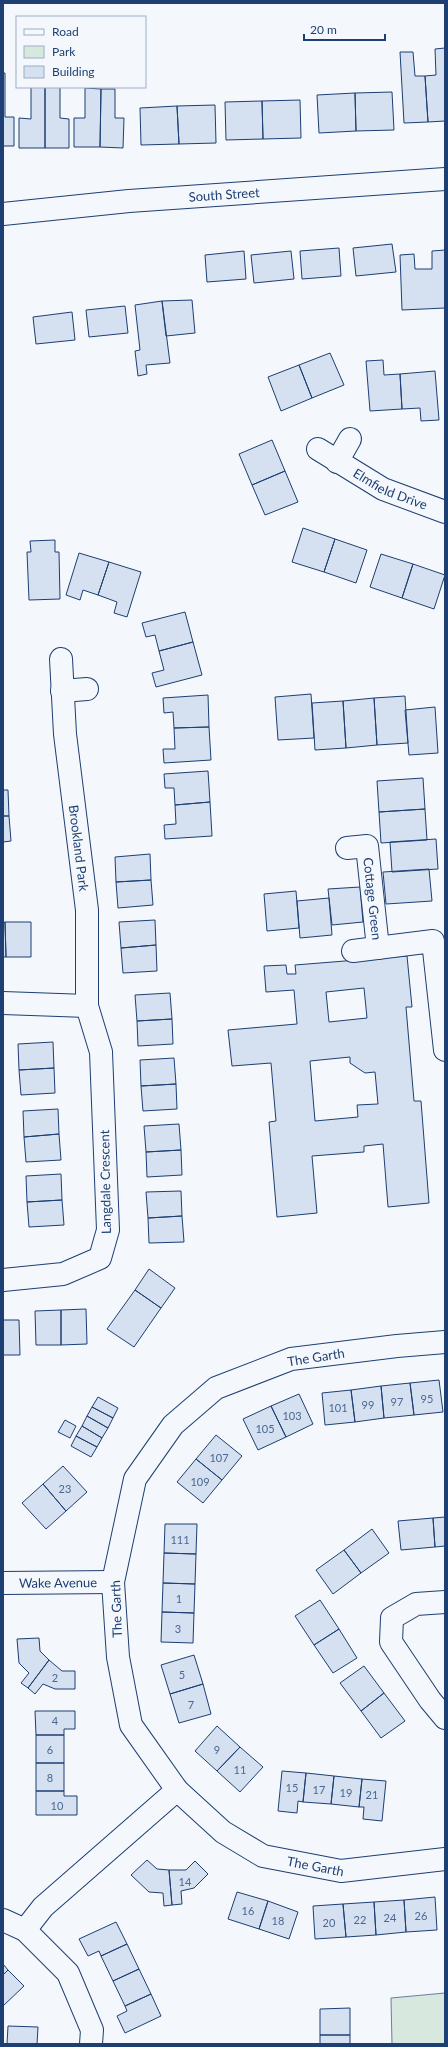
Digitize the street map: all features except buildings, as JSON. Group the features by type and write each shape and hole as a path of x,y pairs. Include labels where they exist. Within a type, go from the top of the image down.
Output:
{"street":[{"name":"South Street","path":"3,214 129,201 445,179"},
{"name":"Elmfield Drive","path":"337,462 350,439"},
{"name":"Elmfield Drive","path":"318,449 383,489 445,512"},
{"name":"Brookland Park","path":"61,659 65,734 87,910 87,1006"},
{"path":"62,691 87,689"},
{"name":"Cottage Green","path":"347,848 367,846 378,948"},
{"name":"Cottage Green","path":"353,951 433,941 445,1050"},
{"path":"3,1004 87,1006"},
{"name":"Langdale Crescent","path":"3,1280 63,1274 100,1258 108,1230 101,1052 87,1006"},
{"name":"The Garth","path":"445,1342 291,1359 216,1388 173,1425 135,1479 113,1582 118,1657 131,1725 177,1790 223,1832 263,1856 341,1871 445,1860"},
{"name":"Wake Avenue","path":"3,1583 113,1582"},
{"path":"445,1602 416,1604 392,1618 391,1642 430,1700 445,1718"},
{"path":"25,1930 43,1907 177,1790"},
{"path":"3,1920 25,1930 68,1973 92,2030 91,2044"}],"green space":[{"path":"445,1993 445,2044 392,2044 391,1998"}]}
